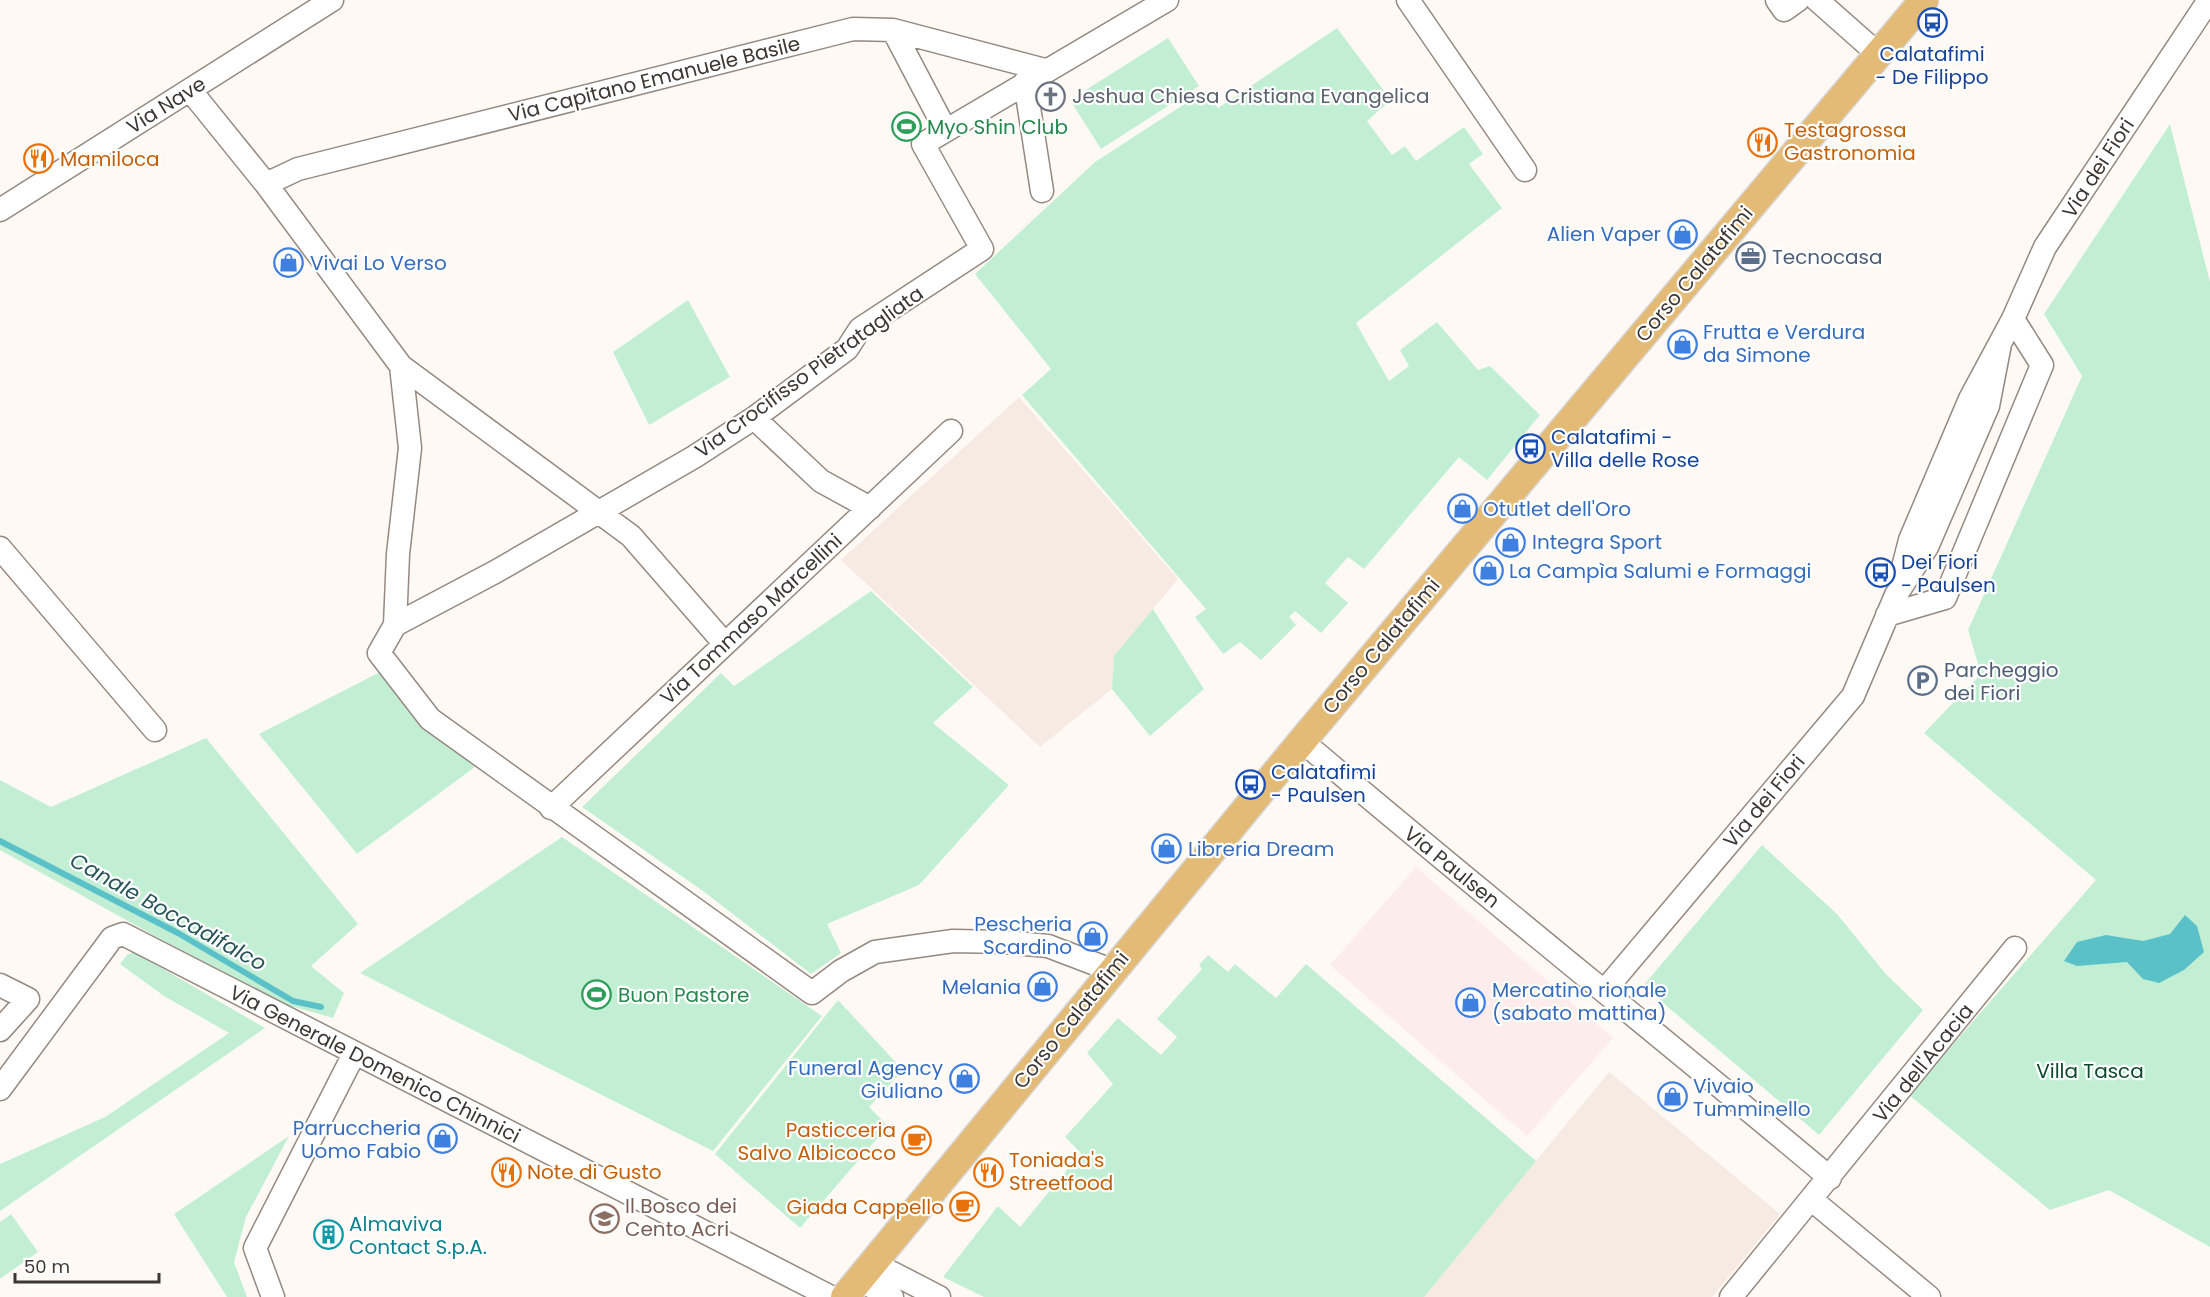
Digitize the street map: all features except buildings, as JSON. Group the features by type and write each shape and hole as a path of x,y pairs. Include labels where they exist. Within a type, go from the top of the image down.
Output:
{"main road":[{"name":"Corso Calatafimi","path":"859,1280 1302,741 1924,0"}],"street":[{"name":"Via Nave","path":"1,207 332,0"},
{"name":"Via Crocifisso Pietratagliata","path":"395,625 495,572 694,457 754,418 848,349 860,329 982,249 923,144 1167,0"},
{"path":"1408,0 1525,170"},
{"path":"1778,0 1784,10 1798,0"},
{"path":"1817,0 1878,54"},
{"name":"Via dei Fiori","path":"1605,990 1853,696 1892,605 1928,547 1988,406 2000,344 2045,248 2209,0"},
{"name":"Via Capitano Emanuele Basile","path":"266,184 298,169 853,29 892,30 1045,70"},
{"path":"892,30 945,129"},
{"path":"1025,82 1042,191"},
{"path":"190,90 266,184 401,366 631,536 724,644"},
{"path":"1892,605 1945,598 2042,365 2013,319"},
{"path":"401,366 410,448 398,554 395,625 379,653 430,719 812,993 841,971 875,952 953,941 1048,946 1112,970"},
{"path":"754,418 821,482 870,508"},
{"name":"Via Tommaso Marcellini","path":"551,808 951,431"},
{"path":"0,548 155,730"},
{"name":"Via Paulsen","path":"1302,741 1422,843 1605,990 1830,1178"},
{"name":"Via Generale Domenico Chinnici","path":"0,1089 112,938 123,934 831,1297"},
{"name":"Via dell'Acacia","path":"1731,1297 2015,948"},
{"path":"0,985 27,999 0,1030"},
{"path":"273,1297 255,1248 354,1054"},
{"path":"1812,1200 1929,1297"},
{"path":"859,1280 892,1297"},
{"path":"859,1280 939,1297"}],"shaded area":[{"path":"1019,397 1178,579 1114,656 1112,689 1040,747 841,560"},
{"name":"Mercatino rionale (sabato mattina)","path":"1416,867 1613,1038 1527,1136 1330,965"},
{"path":"1609,1072 1780,1214 1712,1297 1424,1297"}],"green space":[{"path":"1337,28 1391,100 1367,121 1392,155 1405,146 1416,161 1464,127 1483,154 1469,164 1502,208 1356,323 1389,381 1409,366 1400,350 1437,322 1478,370 1490,366 1540,415 1487,480 1459,457 1364,569 1348,557 1325,583 1348,603 1321,633 1295,611 1289,617 1296,625 1261,660 1240,642 1223,654 1195,617 1206,609 1022,395 1051,369 975,274 1095,162 1206,90 1218,108"},
{"path":"1168,38 1199,86 1101,149 1070,100"},
{"name":"Villa Tasca","path":"2170,124 2210,282 2210,1247 2109,1190 2050,1210 1909,1095 2096,880 1924,733 1981,674 1968,630 2082,376 2044,314"},
{"path":"688,300 730,377 649,425 613,352"},
{"path":"871,591 973,687 933,723 1009,785 919,885 827,924 841,953 811,974 703,891 582,807 721,673 734,686"},
{"path":"1153,609 1204,689 1150,736 1112,689 1114,656"},
{"path":"380,672 412,716 475,767 357,854 259,734"},
{"path":"206,738 358,924 311,966 344,993 333,1018 287,1005 162,940 0,850 0,780 51,807"},
{"name":"Buon Pastore","path":"562,837 822,1016 713,1151 360,973"},
{"path":"1762,845 1837,914 1885,973 1923,1010 1819,1135 1643,986"},
{"path":"134,952 265,1028 0,1211 0,1164 105,1117 229,1033 164,996 120,964 127,955"},
{"path":"1208,955 1228,972 1235,964 1276,998 1306,964 1536,1161 1424,1297 984,1297 943,1277 998,1206 1020,1227 1081,1153 1065,1137 1113,1084 1087,1053 1118,1018 1161,1055 1177,1037 1157,1019 1202,969 1199,965"},
{"path":"838,1000 903,1070 869,1107 888,1126 800,1228 715,1154"},
{"path":"289,1136 246,1217 234,1262 247,1297 227,1297 174,1214"},
{"path":"11,1214 38,1252 0,1279 0,1222"}],"water":[{"path":"2185,915 2197,926 2204,952 2184,970 2159,983 2143,979 2127,962 2077,966 2064,961 2077,942 2106,935 2143,941 2170,934"}],"waterway":[{"name":"Canale Boccadifalco","path":"0,841 178,933 293,1001 321,1007"}],"place":[{"name":"Calatafimi - De Filippo","path":"1932,23"},
{"name":"Jeshua Chiesa Cristiana Evangelica","path":"1051,96"},
{"name":"Myo Shin Club","path":"906,127"},
{"name":"Testagrossa Gastronomia","path":"1763,142"},
{"name":"Mamiloca","path":"39,159"},
{"name":"Alien Vaper","path":"1682,234"},
{"name":"Tecnocasa","path":"1751,257"},
{"name":"Vivai Lo Verso","path":"289,263"},
{"name":"Frutta e Verdura da Simone","path":"1682,344"},
{"name":"Calatafimi - Villa delle Rose","path":"1530,449"},
{"name":"Otutlet dell'Oro","path":"1462,509"},
{"name":"Integra Sport","path":"1511,542"},
{"name":"La Campìa Salumi e Formaggi","path":"1488,571"},
{"name":"Dei Fiori - Paulsen","path":"1880,573"},
{"name":"Parcheggio dei Fiori","path":"1923,681"},
{"name":"Calatafimi - Paulsen","path":"1250,784"},
{"name":"Libreria Dream","path":"1167,849"},
{"name":"Pescheria Scardino","path":"1093,936"},
{"name":"Melania","path":"1042,987"},
{"name":"Buon Pastore","path":"597,995"},
{"name":"Mercatino rionale (sabato mattina)","path":"1471,1002"},
{"name":"Funeral Agency Giuliano","path":"964,1079"},
{"name":"Vivaio Tumminello","path":"1672,1097"},
{"name":"Parruccheria Uomo Fabio","path":"442,1139"},
{"name":"Pasticceria Salvo Albicocco","path":"917,1141"},
{"name":"Note di Gusto","path":"506,1172"},
{"name":"Toniada's Streetfood","path":"988,1172"},
{"name":"Giada Cappello","path":"965,1207"},
{"name":"Il Bosco dei Cento Acri","path":"604,1218"},
{"name":"Almaviva Contact S.p.A.","path":"328,1235"}]}
